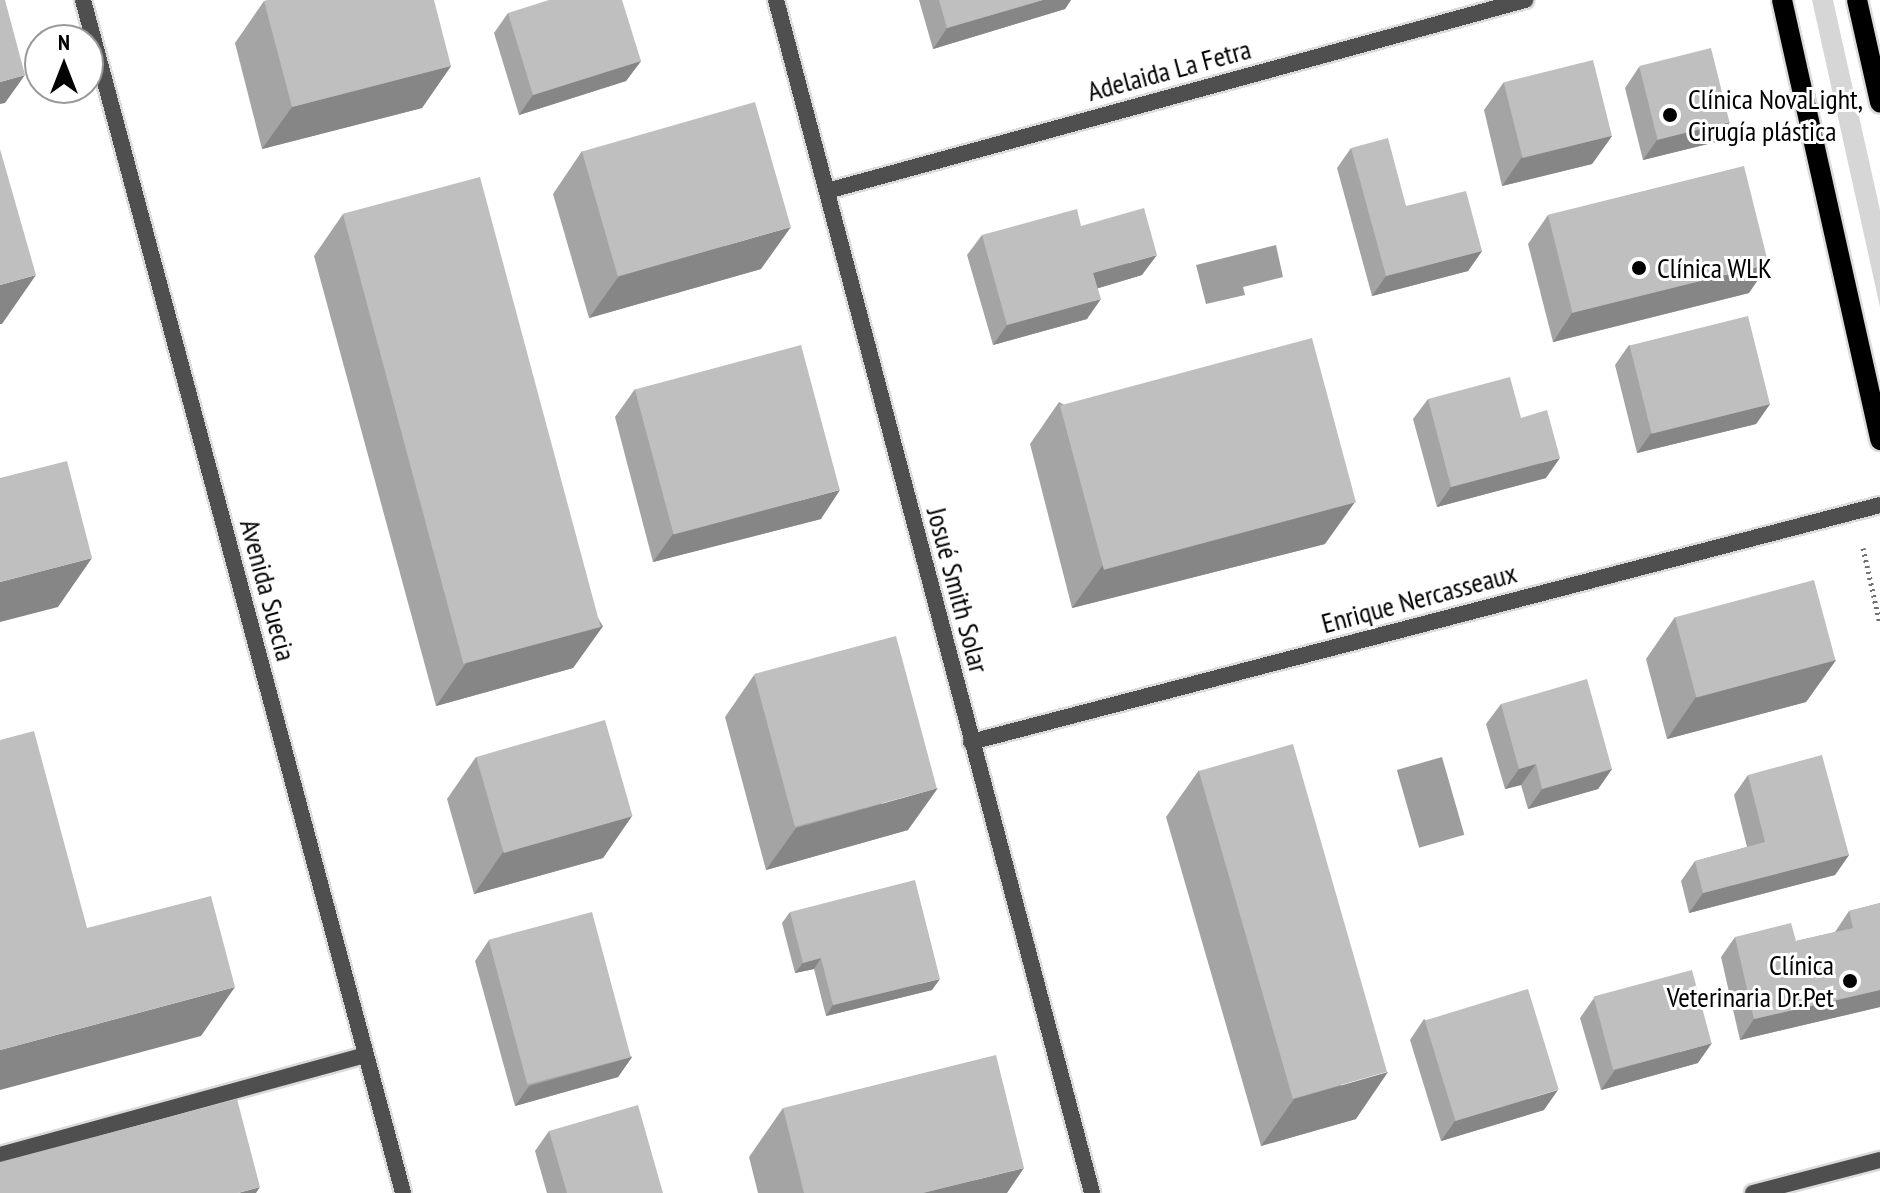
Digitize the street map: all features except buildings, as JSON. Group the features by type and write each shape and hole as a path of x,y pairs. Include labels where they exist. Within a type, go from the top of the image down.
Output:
{"main road":[{"path":"1782,0 1880,440"},
{"path":"1857,0 1880,102"}],"street":[{"name":"Avenida Suecia","path":"83,0 403,1193"},
{"name":"Josué Smith Solar","path":"776,0 1092,1193"},
{"name":"Adelaida La Fetra","path":"827,191 1525,0"},
{"name":"Enrique Nercasseaux","path":"971,742 1880,505"},
{"path":"0,1155 366,1055"},
{"path":"1753,1193 1880,1160"}],"shaded area":[{"path":"1812,0 1833,0 1880,210 1880,307"},
{"path":"1276,245 1283,277 1243,287 1245,295 1206,304 1196,265"},
{"path":"1442,757 1464,835 1419,848 1397,770"}],"place":[{"name":"Clínica NovaLight, Cirugía plástica","path":"1670,115"},
{"name":"Clínica WLK","path":"1639,268"},
{"name":"Clínica Veterinaria Dr.Pet","path":"1850,981"}]}
